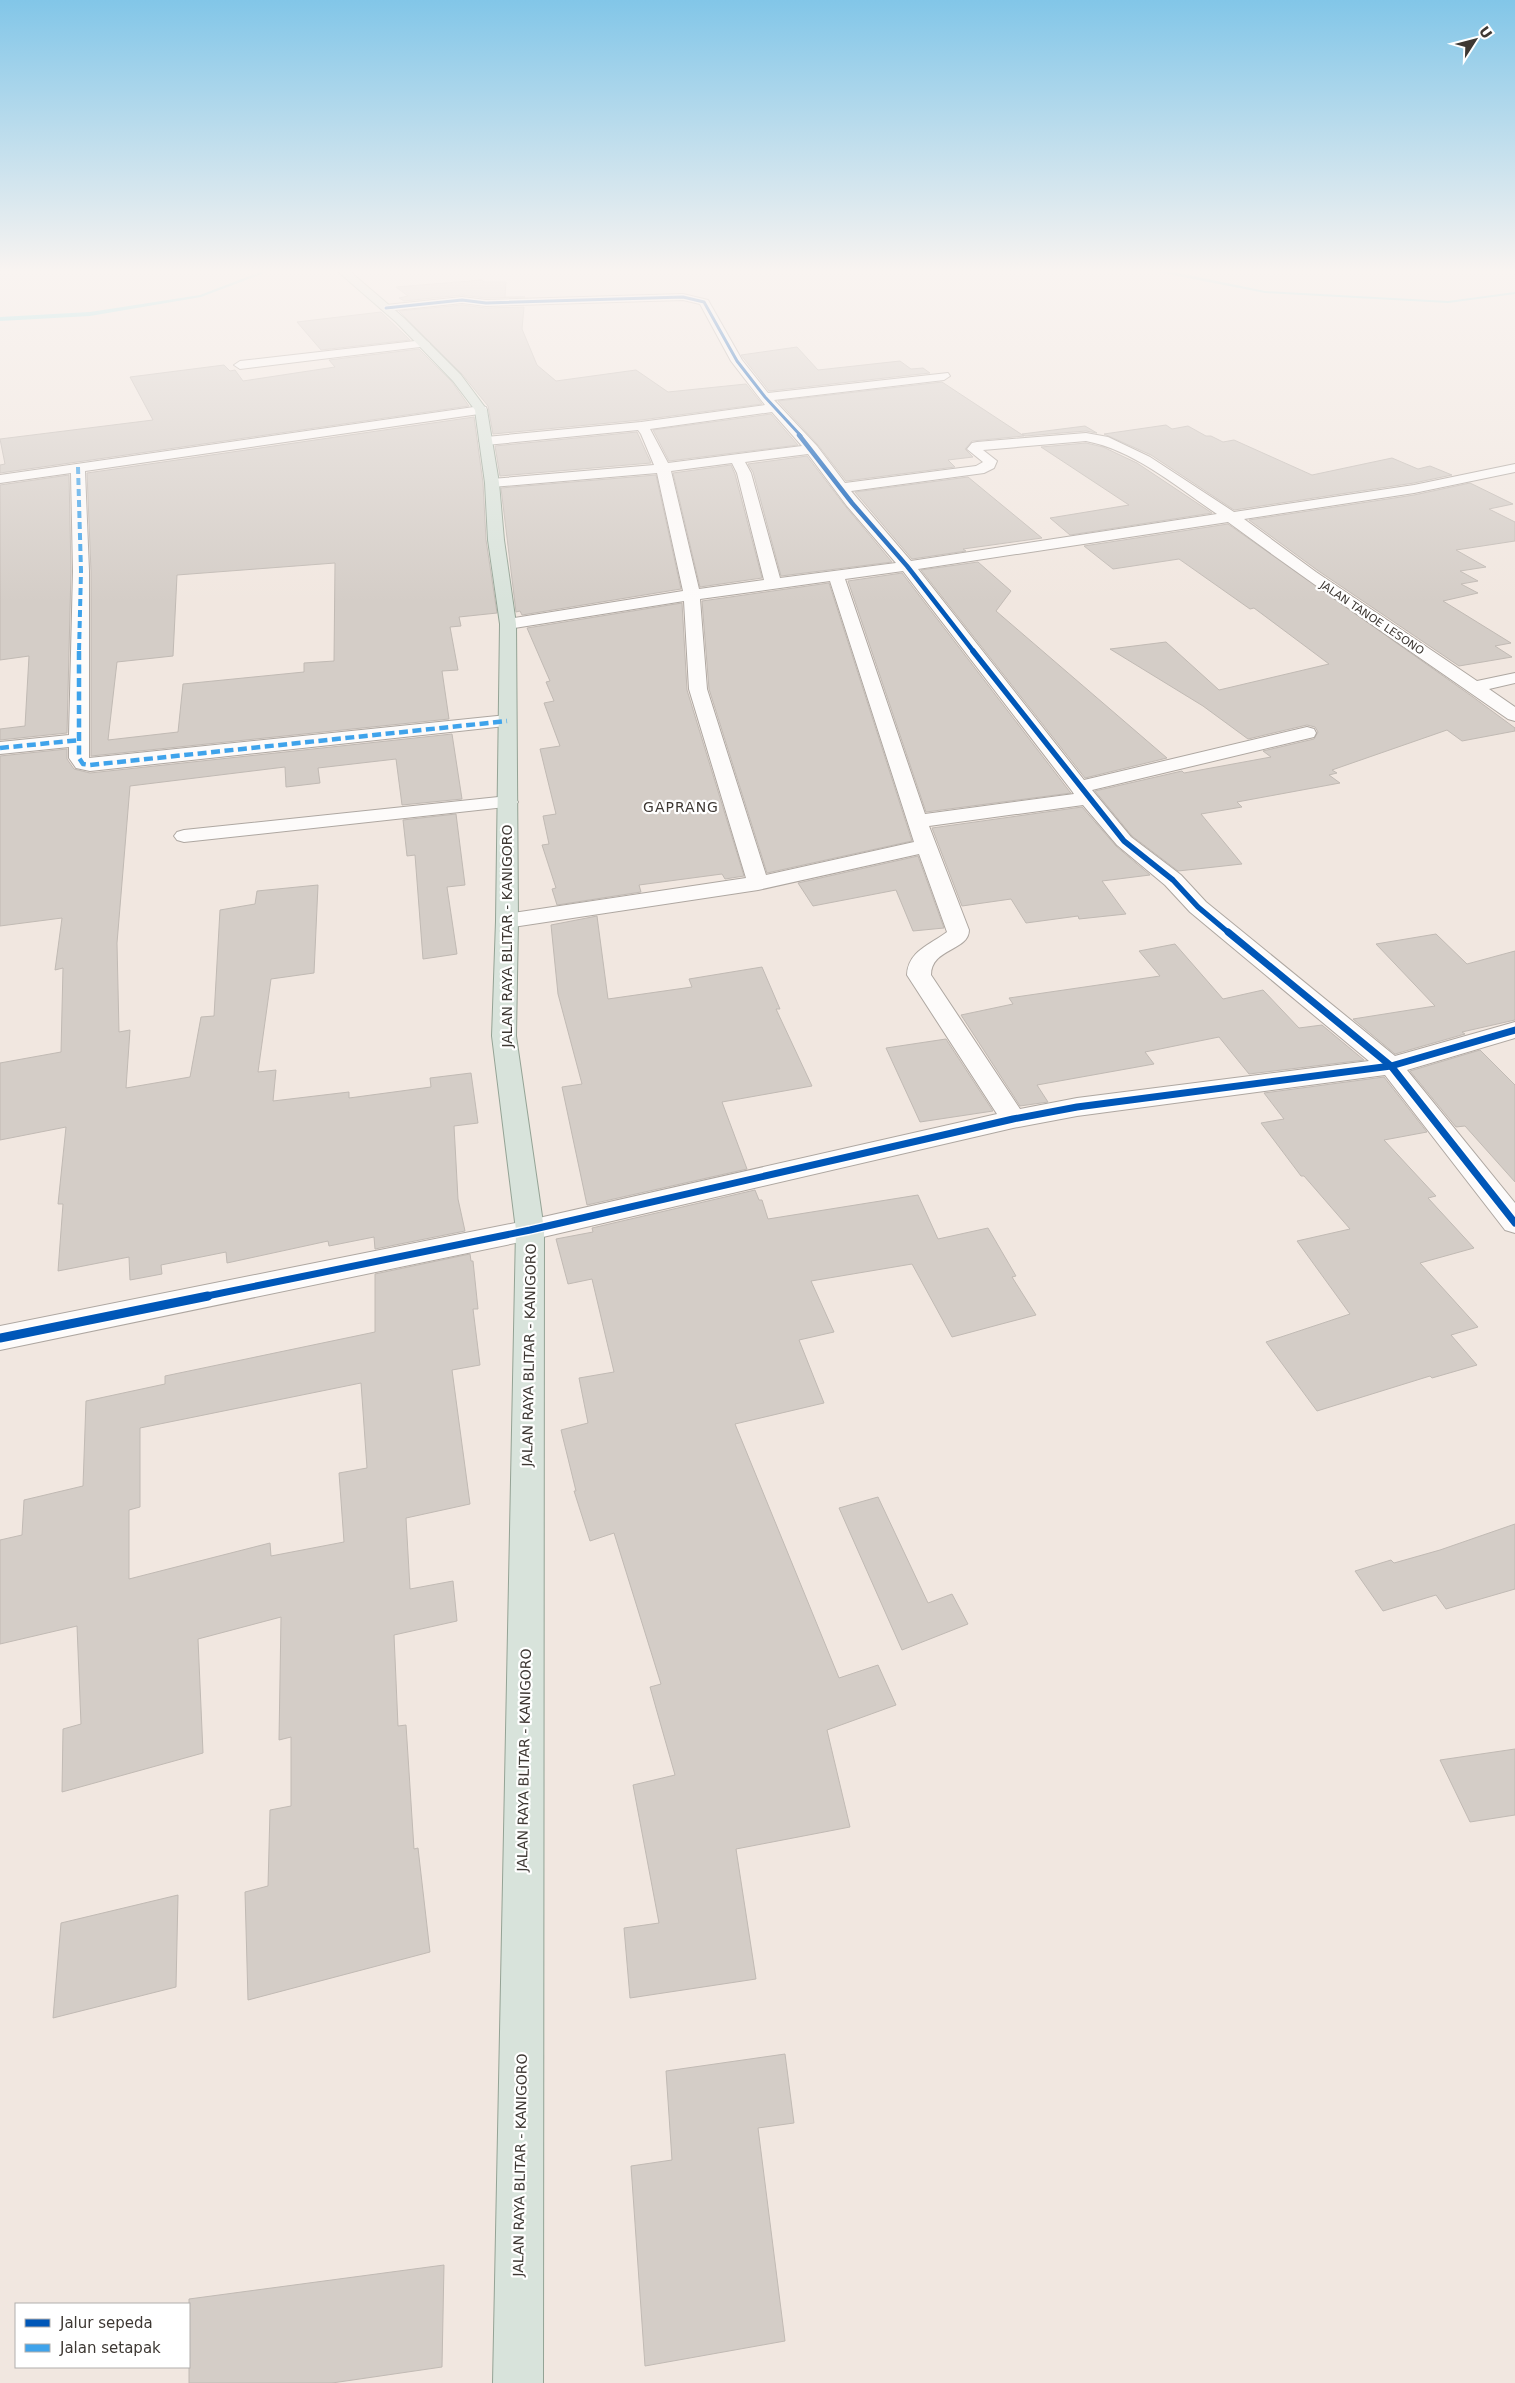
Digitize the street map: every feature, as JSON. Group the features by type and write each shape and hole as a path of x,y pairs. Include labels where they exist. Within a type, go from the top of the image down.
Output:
{"main road":[{"name":"JALAN RAYA BLITAR - KANIGORO","path":"459,380 481,410 492,483 496,540 508,624 507,921 504,1036 530,1230 518,2383"}],"street":[{"path":"752,380 769,402 812,449 852,503 907,566 1124,841 1172,880 1198,907 1391,1066 1515,1222"},
{"path":"486,441 641,426 769,402 916,380"},
{"path":"0,479 481,410"},
{"path":"342,417 351,428"},
{"path":"641,426 647,433 663,468 692,595 698,689 758,883"},
{"name":"JALAN TANOE LESONO","path":"842,488 978,470 989,465 990,461 974,449 976,446 1086,437 1103,440 1145,460 1230,516 1310,575 1515,715"},
{"path":"492,483 663,468 812,449"},
{"path":"736,459 744,473 773,584"},
{"path":"78,467 81,571 79,626 80,761 83,764 90,765 507,721"},
{"path":"508,624 836,574 907,566 1414,488 1515,468"},
{"path":"836,574 917,820 958,934 921,959 918,966 919,975 1013,1119"},
{"path":"1472,687 1515,678"},
{"path":"917,820 1084,792 1306,733"},
{"path":"0,748 80,740"},
{"path":"184,836 508,802"},
{"path":"507,921 758,883 926,846"},
{"path":"0,1338 530,1230 1013,1119 1077,1107 1391,1066 1515,1030"}],"building":[{"path":"132,380 450,380 469,406 0,473 0,465 5,464 0,439 153,420"},
{"path":"467,380 651,380 668,392 746,384 762,404 641,420 493,434 488,406"},
{"path":"761,380 866,380 769,391"},
{"path":"942,382 1024,436 972,441 965,449 973,457 948,460 955,467 846,481 818,445 778,401"},
{"path":"771,414 798,445 669,461 653,430"},
{"path":"474,417 483,483 486,540 497,613 459,617 461,626 450,627 458,670 442,671 449,719 91,756 91,571 87,473","holes":["335,563 334,661 304,663 304,672 183,684 178,732 108,740 117,662 173,656 177,575"]},
{"path":"1166,425 1172,429 1188,426 1206,436 1211,436 1223,442 1234,440 1312,475 1392,458 1418,469 1430,466 1452,475 1414,483 1234,510 1151,455 1104,434"},
{"path":"1085,426 1097,433 1086,431 1025,436 1022,434"},
{"path":"637,432 651,463 500,476 495,446"},
{"path":"1086,443 1103,447 1137,463 1212,513 1070,535 1050,518 1129,505 1041,447"},
{"path":"807,456 892,562 781,576 753,472 748,464"},
{"path":"731,465 762,578 700,587 673,473"},
{"path":"69,475 71,571 67,733 0,740 0,729 25,726 29,656 0,660 0,485"},
{"path":"656,475 681,589 522,615 520,611 516,612 501,488"},
{"path":"968,477 1042,538 963,549 966,551 912,559 855,492"},
{"path":"1470,483 1513,504 1489,509 1515,522 1515,541 1456,550 1486,567 1460,571 1478,581 1461,584 1478,593 1443,601 1511,643 1495,646 1512,657 1459,666 1317,570 1249,520 1414,495"},
{"path":"1228,524 1473,697 1515,728 1515,731 1462,741 1447,730 1332,770 1337,773 1329,775 1340,783 1237,802 1242,807 1201,814 1242,864 1178,871 1132,836 1095,791 1182,771 1184,773 1271,757 1263,751 1314,739 1318,732 1315,727 1307,725 1248,739 1203,706 1110,649 1166,642 1219,690 1329,664 1254,608 1250,609 1179,559 1113,569 1084,546"},
{"path":"978,562 1011,591 996,611 1167,758 1085,778 921,570"},
{"path":"902,573 1071,793 926,812 848,581"},
{"path":"829,583 912,841 767,873 709,689 702,601"},
{"path":"682,603 687,690 744,876 725,879 722,874 639,885 641,892 557,905 552,889 556,888 542,845 549,844 543,816 556,814 540,749 560,746 544,703 554,701 546,682 550,681 527,628"},
{"path":"452,734 462,799 402,805 396,759 318,768 320,783 286,787 285,767 130,786 117,943 119,1032 130,1030 126,1088 190,1077 201,1017 214,1016 220,910 255,904 257,891 318,885 314,973 271,979 258,1072 276,1070 273,1101 349,1092 349,1098 431,1087 430,1078 471,1073 478,1123 454,1126 458,1199 465,1231 375,1249 374,1237 329,1246 328,1241 227,1263 226,1252 161,1265 162,1274 130,1280 129,1257 58,1271 63,1204 58,1204 66,1127 0,1140 0,1063 61,1052 63,968 55,970 62,918 0,926 0,756 67,749 67,759 74,769 90,773"},
{"path":"1082,807 1116,846 1150,875 1102,881 1126,914 1079,919 1078,916 1026,923 1011,899 962,906 932,828"},
{"path":"456,814 465,885 447,887 457,954 423,959 415,855 407,856 403,820"},
{"path":"918,856 944,928 913,931 896,890 813,906 798,883"},
{"path":"597,916 608,999 692,987 689,979 762,967 780,1009 776,1009 812,1086 722,1102 747,1169 587,1205 562,1087 582,1084 558,994 551,925"},
{"path":"1436,934 1467,964 1515,951 1515,1020 1462,1032 1465,1034 1395,1054 1353,1019 1435,1006 1376,944"},
{"path":"1175,944 1223,999 1263,990 1299,1028 1322,1025 1364,1060 1249,1074 1219,1037 1145,1052 1154,1064 1037,1085 1048,1102 1020,1106 961,1015 1013,1004 1009,998 1160,976 1139,951"},
{"path":"946,1039 993,1111 920,1122 886,1048"},
{"path":"1480,1050 1515,1085 1515,1182 1465,1126 1456,1127 1410,1071"},
{"path":"1384,1077 1427,1132 1384,1140 1436,1196 1428,1198 1474,1248 1420,1263 1478,1327 1451,1335 1477,1365 1432,1378 1430,1376 1317,1411 1266,1342 1350,1314 1297,1241 1350,1229 1304,1176 1301,1176 1261,1123 1284,1119 1264,1093"},
{"path":"755,1190 759,1200 762,1200 768,1219 918,1195 938,1239 988,1228 1016,1276 1012,1277 1036,1315 952,1337 912,1264 811,1281 834,1332 799,1340 824,1403 735,1424 839,1678 878,1665 896,1705 827,1730 850,1827 736,1849 756,1979 630,1998 624,1928 659,1923 633,1785 675,1775 650,1687 661,1684 614,1533 590,1541 574,1491 576,1491 561,1430 588,1423 579,1378 614,1372 592,1279 568,1284 556,1239 593,1232 592,1228"},
{"path":"470,1254 471,1261 473,1261 478,1309 473,1309 480,1365 452,1370 470,1504 406,1518 410,1589 453,1581 457,1621 394,1635 398,1726 406,1725 414,1849 418,1848 430,1952 248,2000 245,1892 268,1886 270,1810 291,1806 291,1737 279,1740 281,1617 198,1639 203,1753 62,1792 63,1729 81,1724 77,1626 0,1644 0,1540 22,1535 24,1500 83,1486 86,1401 165,1384 165,1376 375,1332 375,1274","holes":["361,1383 367,1468 339,1473 344,1542 271,1556 270,1543 129,1579 129,1510 140,1507 140,1428"]},
{"path":"878,1497 928,1603 952,1594 968,1624 902,1650 839,1508"},
{"path":"1515,1524 1515,1589 1446,1609 1436,1595 1383,1611 1355,1571 1391,1560 1394,1563 1440,1550"},
{"path":"1515,1749 1515,1815 1470,1822 1440,1760"},
{"path":"178,1895 176,1987 53,2018 61,1923"},
{"path":"785,2054 794,2123 758,2128 785,2341 645,2366 631,2166 672,2160 666,2071"},
{"path":"444,2265 442,2367 332,2383 189,2383 189,2299"}],"marked path":[{"path":"78,467 81,571 79,758 83,764 90,765 507,721"},
{"path":"0,748 80,740"}],"cycle path":[{"path":"752,380 812,449 852,503 907,566 1079,787 1124,841 1173,880 1198,907 1391,1066 1515,1223"},
{"path":"0,1338 530,1230 1013,1119 1077,1107 1391,1066 1515,1030"}],"district":[{"name":"GAPRANG","path":"681,807"}]}
